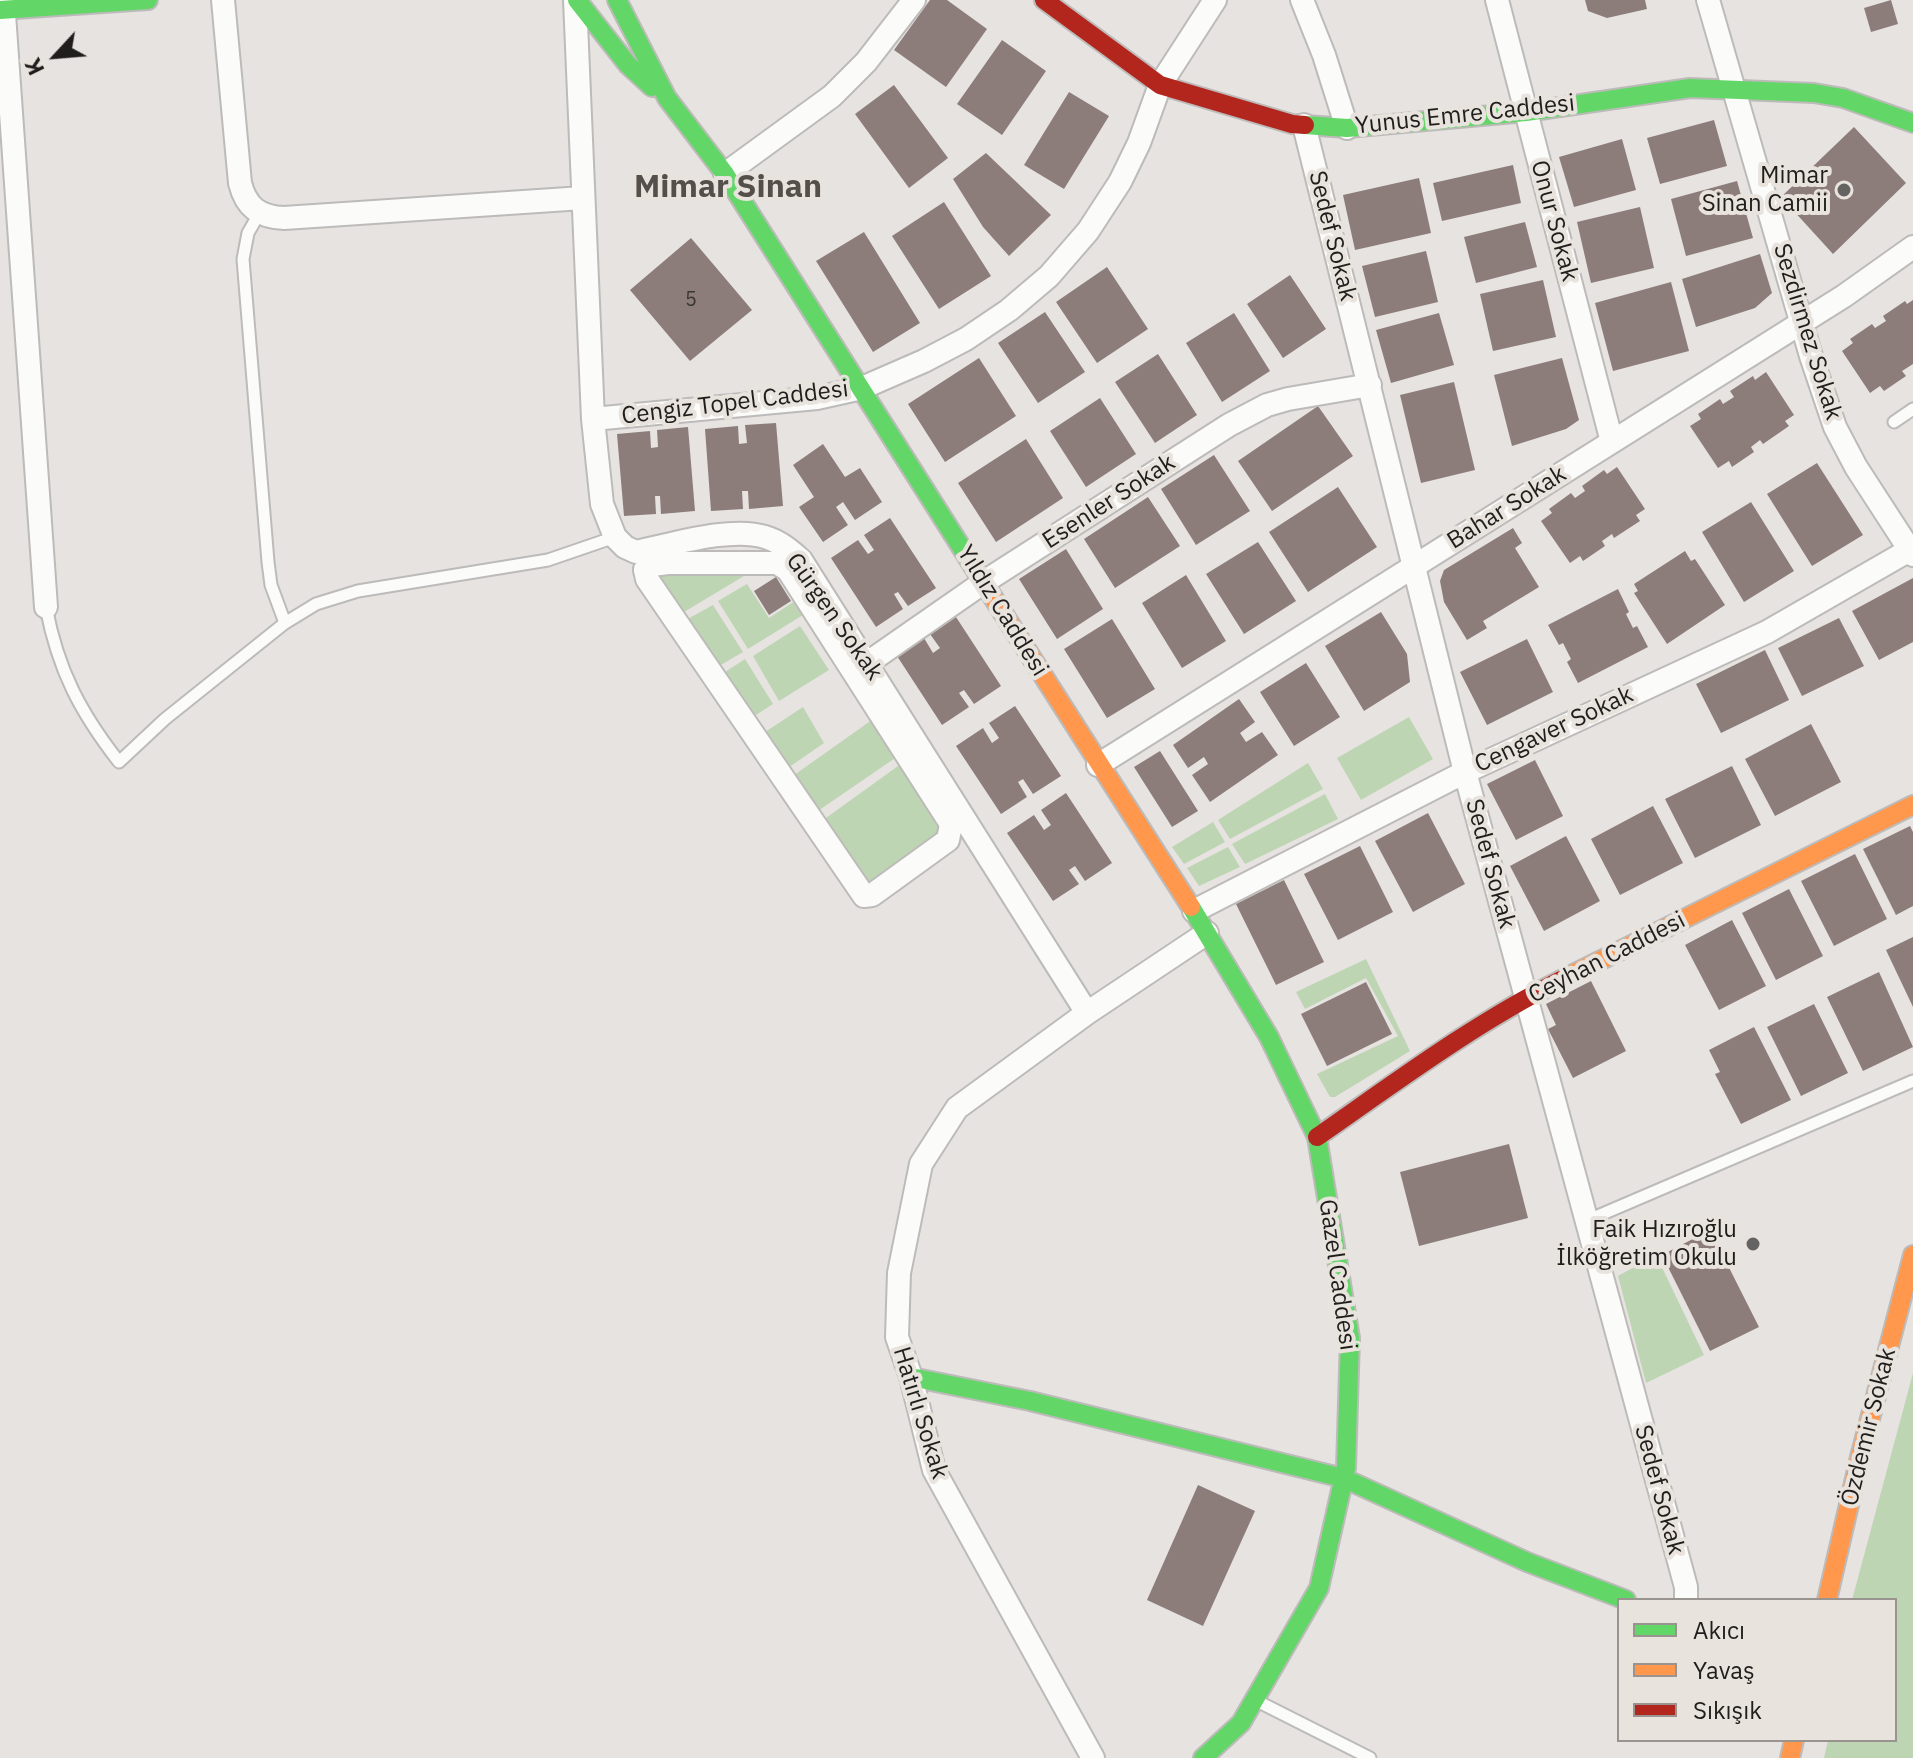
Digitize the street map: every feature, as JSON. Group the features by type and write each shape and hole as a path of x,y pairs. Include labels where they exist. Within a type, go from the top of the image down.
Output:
{"street":[{"path":"46,607 2,7 148,0"},
{"path":"223,0 240,183 246,200 259,214 284,218 583,198"},
{"path":"576,0 593,419 602,504 615,537"},
{"name":"Yıldız Caddesi","path":"576,0 628,65 667,98"},
{"name":"Yıldız Caddesi","path":"617,0 667,98 725,174 1098,765 1194,911 1269,1037 1317,1137"},
{"path":"725,174 832,96 866,62 914,0"},
{"name":"Yunus Emre Caddesi","path":"1044,0 1160,85 1243,112 1304,125 1347,128 1526,112 1690,88 1814,93 1843,98 1913,123"},
{"name":"Cengiz Topel Caddesi","path":"593,419 817,398 862,388 966,339 1009,310 1049,276 1088,231 1120,182 1139,143 1160,85 1215,0"},
{"path":"1302,0 1324,55 1347,128"},
{"name":"Onur Sokak","path":"1497,0 1612,442"},
{"name":"Sezdirmez Sokak","path":"1708,0 1811,356 1840,437 1856,467 1912,551"},
{"name":"Sedef Sokak","path":"1304,125 1465,772 1686,1587 1686,1598"},
{"name":"Bahar Sokak","path":"1098,765 1803,322 1913,247"},
{"name":"Esenler Sokak","path":"861,667 984,582 1248,414 1288,399 1370,385"},
{"name":"Gürgen Sokak","path":"615,537 636,552 732,534 763,536 786,547 801,560 861,667 1087,1013"},
{"name":"Cengaver Sokak","path":"1194,911 1465,772 1767,632 1912,551"},
{"path":"668,563 777,563 794,578 861,667 952,829 948,840 868,897 864,896 656,592 645,570 652,565 668,563"},
{"name":"Ceyhan Caddesi","path":"1317,1137 1526,998 1913,805"},
{"name":"Hatırlı Sokak","path":"1093,1758 938,1477 897,1337 899,1273 921,1164 957,1108 1087,1013 1207,933"},
{"name":"Gazel Caddesi","path":"1203,1758 1241,1723 1319,1588 1343,1478 1350,1338 1317,1137"},
{"name":"Özdemir Sokak","path":"1827,1598 1860,1457 1913,1255"},
{"path":"911,1377 1030,1401 1343,1478 1527,1562 1621,1598"}],"lane":[{"path":"259,214 248,233 243,259 268,562 271,585 285,623"},
{"path":"1894,422 1913,409"},
{"path":"46,607 52,643 71,691 96,733 119,762 165,719 285,623 316,604 358,591 548,560 615,537"},
{"path":"1586,1221 1913,1081"},
{"path":"1254,1700 1370,1758"}],"green space":[{"path":"759,567 679,615 652,570"},
{"path":"775,573 811,610 748,649 718,601 747,584 769,618 795,601"},
{"path":"713,605 743,652 714,669 682,622"},
{"path":"800,626 829,670 779,701 753,656"},
{"path":"745,659 773,704 750,719 719,676"},
{"path":"803,707 824,743 785,770 759,736"},
{"path":"876,717 901,754 815,813 790,778"},
{"path":"1409,717 1433,759 1361,800 1337,758"},
{"path":"905,761 945,821 937,828 940,833 868,891 819,823"},
{"path":"1308,763 1323,789 1230,839 1218,820"},
{"path":"1325,794 1338,819 1245,864 1232,844"},
{"path":"1213,822 1225,842 1184,864 1172,847"},
{"path":"1228,847 1240,867 1199,886 1187,868"},
{"path":"1366,959 1410,1051 1335,1097 1330,1097 1317,1074 1398,1036 1366,978 1305,1009 1296,992"},
{"path":"1656,1255 1704,1355 1646,1383 1618,1276"},
{"path":"1913,1373 1913,1758 1824,1758 1828,1742 1897,1742 1897,1598 1853,1598"}],"building":[{"path":"930,0 947,0 987,29 946,87 894,50"},
{"path":"1585,0 1645,0 1647,9 1607,18 1588,11"},
{"path":"1891,0 1898,24 1871,32 1864,8"},
{"path":"1002,40 1046,71 1002,135 957,104"},
{"path":"894,85 948,158 909,188 855,114"},
{"path":"1069,92 1109,116 1064,189 1024,165"},
{"path":"1714,120 1727,166 1660,184 1647,138"},
{"name":"Mimar Sinan Camii","path":"1854,127 1906,183 1833,254 1781,197"},
{"path":"1622,139 1636,190 1574,207 1559,157"},
{"path":"986,153 1051,215 1009,256 983,227 953,179"},
{"path":"1513,165 1521,203 1442,221 1433,183"},
{"path":"1419,178 1431,233 1355,250 1343,195"},
{"path":"1737,181 1753,238 1686,256 1671,199"},
{"path":"944,202 991,276 939,309 892,236"},
{"path":"1640,207 1654,268 1591,283 1577,222"},
{"path":"1525,222 1537,267 1476,283 1464,237"},
{"path":"864,232 920,323 873,352 816,261"},
{"path":"691,238 752,310 690,361 630,290"},
{"path":"1426,251 1438,302 1375,317 1362,266"},
{"path":"1760,254 1772,293 1755,308 1696,327 1682,279"},
{"path":"1107,267 1148,329 1097,363 1056,302"},
{"path":"1290,275 1326,329 1283,358 1247,304"},
{"path":"1543,280 1556,337 1493,351 1480,294"},
{"path":"1671,282 1689,351 1613,371 1595,303"},
{"path":"1913,300 1913,364 1902,371 1906,376 1884,391 1880,386 1870,393 1842,351 1853,343 1850,339 1872,324 1875,328 1886,321 1883,316 1905,301 1907,304"},
{"path":"1045,312 1085,372 1038,403 998,343"},
{"path":"1234,313 1270,371 1222,402 1186,343"},
{"path":"1439,313 1454,365 1391,383 1376,330"},
{"path":"1158,354 1197,415 1155,443 1115,382"},
{"path":"979,358 1016,416 945,462 908,404"},
{"path":"1562,358 1579,420 1566,429 1512,446 1494,375"},
{"path":"1766,372 1794,415 1785,421 1789,426 1763,444 1760,440 1751,447 1754,452 1732,467 1729,461 1718,468 1690,426 1701,419 1698,414 1720,399 1723,404 1734,397 1730,391 1753,376 1755,380"},
{"path":"1454,382 1475,470 1421,483 1400,395"},
{"path":"1100,398 1136,454 1086,487 1050,431"},
{"path":"1318,406 1353,456 1272,511 1238,461"},
{"path":"776,423 783,506 749,509 748,491 742,491 743,509 711,511 705,429 738,426 739,444 747,443 745,425"},
{"path":"688,427 695,511 661,514 660,496 655,496 656,514 624,516 617,434 650,431 651,448 658,447 657,430"},
{"path":"1026,439 1063,498 996,542 958,483"},
{"path":"823,444 845,477 860,468 882,502 855,520 843,502 836,507 848,525 823,542 799,507 814,497 793,465"},
{"path":"1214,455 1250,511 1196,545 1161,489"},
{"path":"1817,463 1863,535 1812,566 1767,494"},
{"path":"1617,467 1645,509 1636,515 1640,521 1614,538 1612,534 1602,541 1605,546 1583,561 1580,556 1570,563 1541,521 1552,513 1549,509 1571,493 1575,498 1585,491 1582,486 1604,470 1607,474"},
{"path":"1338,487 1377,547 1308,592 1269,532"},
{"path":"1148,497 1180,546 1115,588 1084,539"},
{"path":"1751,502 1794,571 1744,602 1702,532"},
{"path":"890,518 936,588 908,606 898,592 894,594 903,609 876,627 831,558 858,540 868,554 874,550 864,535"},
{"path":"1513,528 1522,543 1515,548 1539,587 1483,621 1487,628 1467,640 1444,602 1440,581 1444,570"},
{"path":"1258,542 1296,601 1244,634 1206,574"},
{"path":"1066,549 1103,609 1057,639 1019,579"},
{"path":"1685,551 1691,561 1695,559 1725,605 1667,644 1634,593 1638,591 1634,584"},
{"path":"1186,575 1226,641 1182,668 1142,603"},
{"path":"776,577 791,601 769,615 754,591"},
{"path":"1913,578 1913,642 1879,660 1852,611"},
{"path":"1618,589 1633,628 1637,626 1648,647 1578,683 1567,662 1571,659 1563,643 1559,645 1548,625"},
{"path":"1381,612 1407,654 1410,682 1364,711 1325,646"},
{"path":"956,617 1001,686 974,704 964,690 959,693 969,707 942,725 897,656 924,638 933,653 940,648 930,634"},
{"path":"1839,618 1864,666 1802,696 1778,648"},
{"path":"1112,619 1155,689 1107,718 1064,649"},
{"path":"1527,639 1553,692 1487,725 1460,672"},
{"path":"1765,650 1789,700 1721,733 1696,684"},
{"path":"1306,663 1340,717 1294,746 1260,692"},
{"path":"1239,699 1255,722 1240,733 1246,742 1262,732 1278,755 1210,802 1192,775 1208,764 1204,757 1188,768 1173,745"},
{"path":"1015,706 1061,776 1033,794 1023,779 1018,782 1027,797 1001,814 956,746 983,728 992,743 999,738 989,723"},
{"path":"1811,724 1841,782 1775,816 1745,759"},
{"path":"1160,751 1198,811 1172,827 1134,767"},
{"path":"1535,760 1563,816 1516,840 1487,784"},
{"path":"1732,766 1761,825 1695,858 1665,799"},
{"path":"1066,793 1112,863 1085,881 1075,866 1069,870 1079,884 1053,901 1007,833 1034,815 1044,830 1051,825 1041,810"},
{"path":"1653,806 1683,863 1620,895 1591,839"},
{"path":"1428,813 1465,884 1413,912 1375,841"},
{"path":"1910,826 1913,832 1913,906 1896,915 1863,849"},
{"path":"1566,836 1600,901 1544,931 1510,866"},
{"path":"1360,846 1393,912 1338,940 1304,874"},
{"path":"1855,854 1887,919 1834,946 1801,881"},
{"path":"1284,880 1324,962 1276,985 1236,904"},
{"path":"1789,889 1823,956 1776,980 1742,913"},
{"path":"1732,920 1766,986 1719,1010 1685,945"},
{"path":"1913,937 1913,1007 1886,950"},
{"path":"1879,972 1913,1047 1863,1071 1827,997"},
{"path":"1591,981 1626,1051 1573,1078 1548,1029 1556,1025 1546,1004"},
{"path":"1366,982 1392,1034 1327,1066 1301,1014"},
{"path":"1814,1004 1848,1073 1801,1096 1767,1027"},
{"path":"1754,1027 1791,1100 1741,1124 1715,1074 1720,1072 1709,1050"},
{"path":"1509,1144 1528,1218 1419,1246 1400,1172"},
{"path":"1710,1230 1759,1327 1710,1351 1662,1255"},
{"path":"1198,1485 1255,1511 1203,1626 1147,1600"}],"traffic: fast":[{"path":"0,10 148,0"},
{"path":"577,0 628,65 652,87"},
{"path":"617,0 667,98 725,174 987,588"},
{"path":"1305,125 1347,128 1526,112 1690,88 1814,93 1843,98 1913,123"},
{"path":"1191,907 1269,1037 1317,1137 1350,1338 1346,1468 1319,1588 1241,1723 1203,1758"},
{"path":"911,1377 1030,1401 1343,1478 1527,1562 1621,1598"}],"traffic: slow":[{"path":"987,588 1191,907"},
{"path":"1561,980 1913,805"},
{"path":"1827,1598 1860,1457 1913,1255"},
{"path":"1790,1758 1794,1742"}],"traffic: jam":[{"path":"1044,0 1160,85 1292,124 1305,125"},
{"path":"1317,1137 1467,1034 1561,980"}],"place":[{"name":"Mimar Sinan Camii","path":"1844,190"},
{"name":"Faik Hızıroğlu İlköğretim Okulu","path":"1753,1244"}],"district":[{"name":"Mimar Sinan","path":"728,188"}]}
